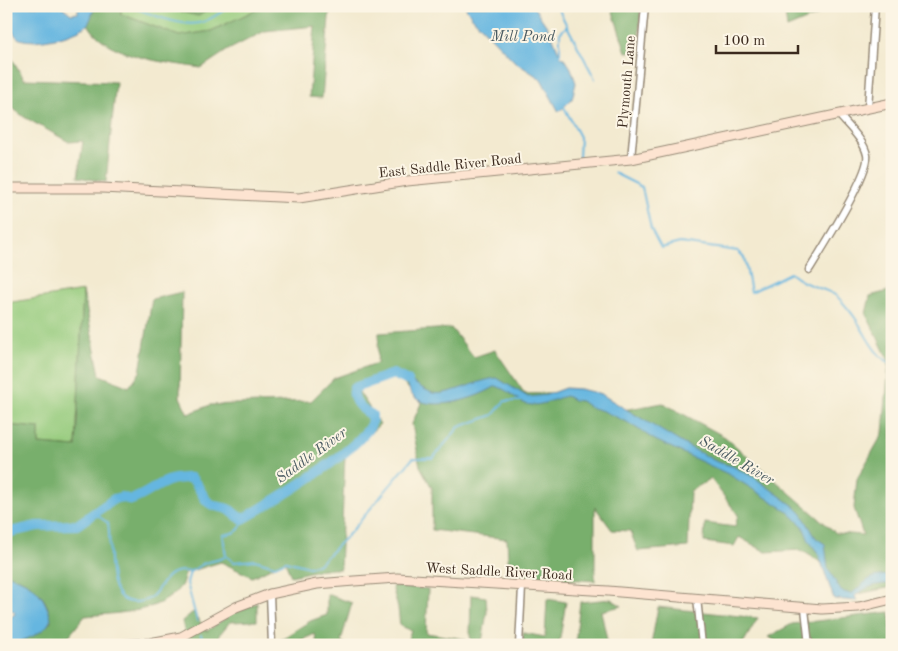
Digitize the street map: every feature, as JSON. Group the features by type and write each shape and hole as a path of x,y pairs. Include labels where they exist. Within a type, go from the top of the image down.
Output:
{"street":[{"name":"Plymouth Lane","path":"631,160 645,6"},
{"path":"868,108 875,6"},
{"name":"East Saddle River Road","path":"6,188 102,188 299,198 407,181 631,160 892,103"},
{"path":"809,270 861,178 868,161 864,147 839,114"},
{"name":"West Saddle River Road","path":"115,645 150,643 182,637 236,607 270,594 317,584 397,578 608,591 805,609 843,608 892,599"},
{"path":"520,645 522,587"},
{"path":"270,594 272,645"},
{"path":"697,598 702,645"},
{"path":"805,609 809,645"}],"green space":[{"path":"95,6 121,6 121,14 179,36 211,31 264,6 330,6 322,98 309,97 315,26 265,31 228,50 201,68 138,56 109,44 97,35 88,24"},
{"path":"121,6 188,6 198,16 216,6 264,6 211,31 179,36 121,14"},
{"path":"157,6 216,6 198,16"},
{"path":"611,6 641,6 638,51 626,52"},
{"path":"768,6 820,6 824,8 818,15 787,28 785,13"},
{"path":"6,48 24,79 116,82 106,182 78,177 83,141 69,142 24,117 6,103"},
{"path":"892,290 892,587 843,597 822,563 801,550 766,552 739,537 734,546 704,542 705,523 735,527 738,515 711,479 690,491 688,547 638,551 630,531 612,530 595,507 595,581 509,575 507,539 432,530 432,488 420,466 412,424 422,401 395,376 357,389 380,424 345,456 340,569 323,569 291,576 285,561 252,577 221,562 185,573 180,587 171,596 149,607 123,613 85,616 64,642 57,645 10,645 33,636 51,622 46,604 36,590 23,581 6,574 6,425 39,428 39,444 76,447 83,291 100,375 129,387 140,372 152,299 182,292 180,397 188,414 210,405 311,401 334,378 377,363 379,333 451,328 474,357 495,350 525,394 567,392 623,410 663,403 725,437 836,533 863,535 854,508 857,479 883,433 889,361 866,314 870,296"},
{"path":"83,291 76,447 39,444 39,428 6,425 6,303"},
{"path":"392,586 428,589 426,633 465,639 466,645 406,645 411,630 400,626 398,608"},
{"path":"327,594 352,603 341,641 347,645 317,645 315,634 290,645 279,645 277,642 310,621 327,615"},
{"path":"471,595 486,597 487,612 482,642 494,645 473,645 470,636"},
{"path":"547,599 566,602 559,644 573,645 523,645 523,633 545,637"},
{"path":"611,599 622,606 601,611 608,645 575,645 580,602"},
{"path":"257,603 257,621 230,622 219,635 220,645 192,645 186,639 182,621 193,612 207,631 237,610"},
{"path":"658,607 758,618 742,645 651,645"},
{"path":"890,612 892,645 784,645 768,637 792,624"}],"water":[{"path":"6,6 61,6 71,14 78,13 78,6 95,6 88,24 83,28 54,38 33,41 18,38 15,35 9,24"},
{"name":"Mill Pond","path":"465,6 533,6 550,31 560,55 571,68 576,83 572,99 559,112 541,79 515,62 471,16"},
{"path":"398,374 424,389 439,394 497,378 528,397 546,395 565,388 601,394 682,443 717,462 732,466 755,478 794,506 802,514 816,538 825,544 828,568 841,591 851,594 877,576 892,575 892,584 882,584 868,588 855,596 857,601 834,599 818,553 809,541 803,526 786,510 730,475 655,440 627,422 589,407 581,401 573,400 566,396 537,405 526,404 496,386 467,399 443,404 432,404 422,402 414,397 404,381 397,380"},
{"path":"6,574 23,581 35,589 48,608 51,618 49,623 40,632 9,645 6,645 6,620 15,614 14,611 6,610"}],"waterway":[{"path":"130,6 176,22 195,24 206,21 231,6"},
{"path":"557,6 567,26 560,33 560,55"},
{"path":"567,26 595,79"},
{"path":"564,107 580,137 579,158"},
{"path":"614,173 642,187 651,229 661,248 680,243 738,251 744,257 751,292 790,273 808,284 829,292 847,307 880,355 892,363"},
{"name":"Saddle River","path":"6,533 37,526 77,525 114,499 121,497 131,500 165,482 181,478 191,478 209,503 230,510 243,519 312,477 361,438 371,425 372,415 358,404 354,397 354,388 393,374 408,381"},
{"path":"226,556 234,562 255,560 275,566 286,561 309,567 319,564 350,533 413,458 433,458 459,427 493,415 505,401 522,401"},
{"path":"94,513 108,523 110,562 115,589 121,598 131,602 150,598 165,579 175,572 191,571 205,563 226,556 223,535 237,531 241,527 243,519"},
{"path":"190,571 187,583 197,621"},
{"path":"201,635 204,645"}]}
